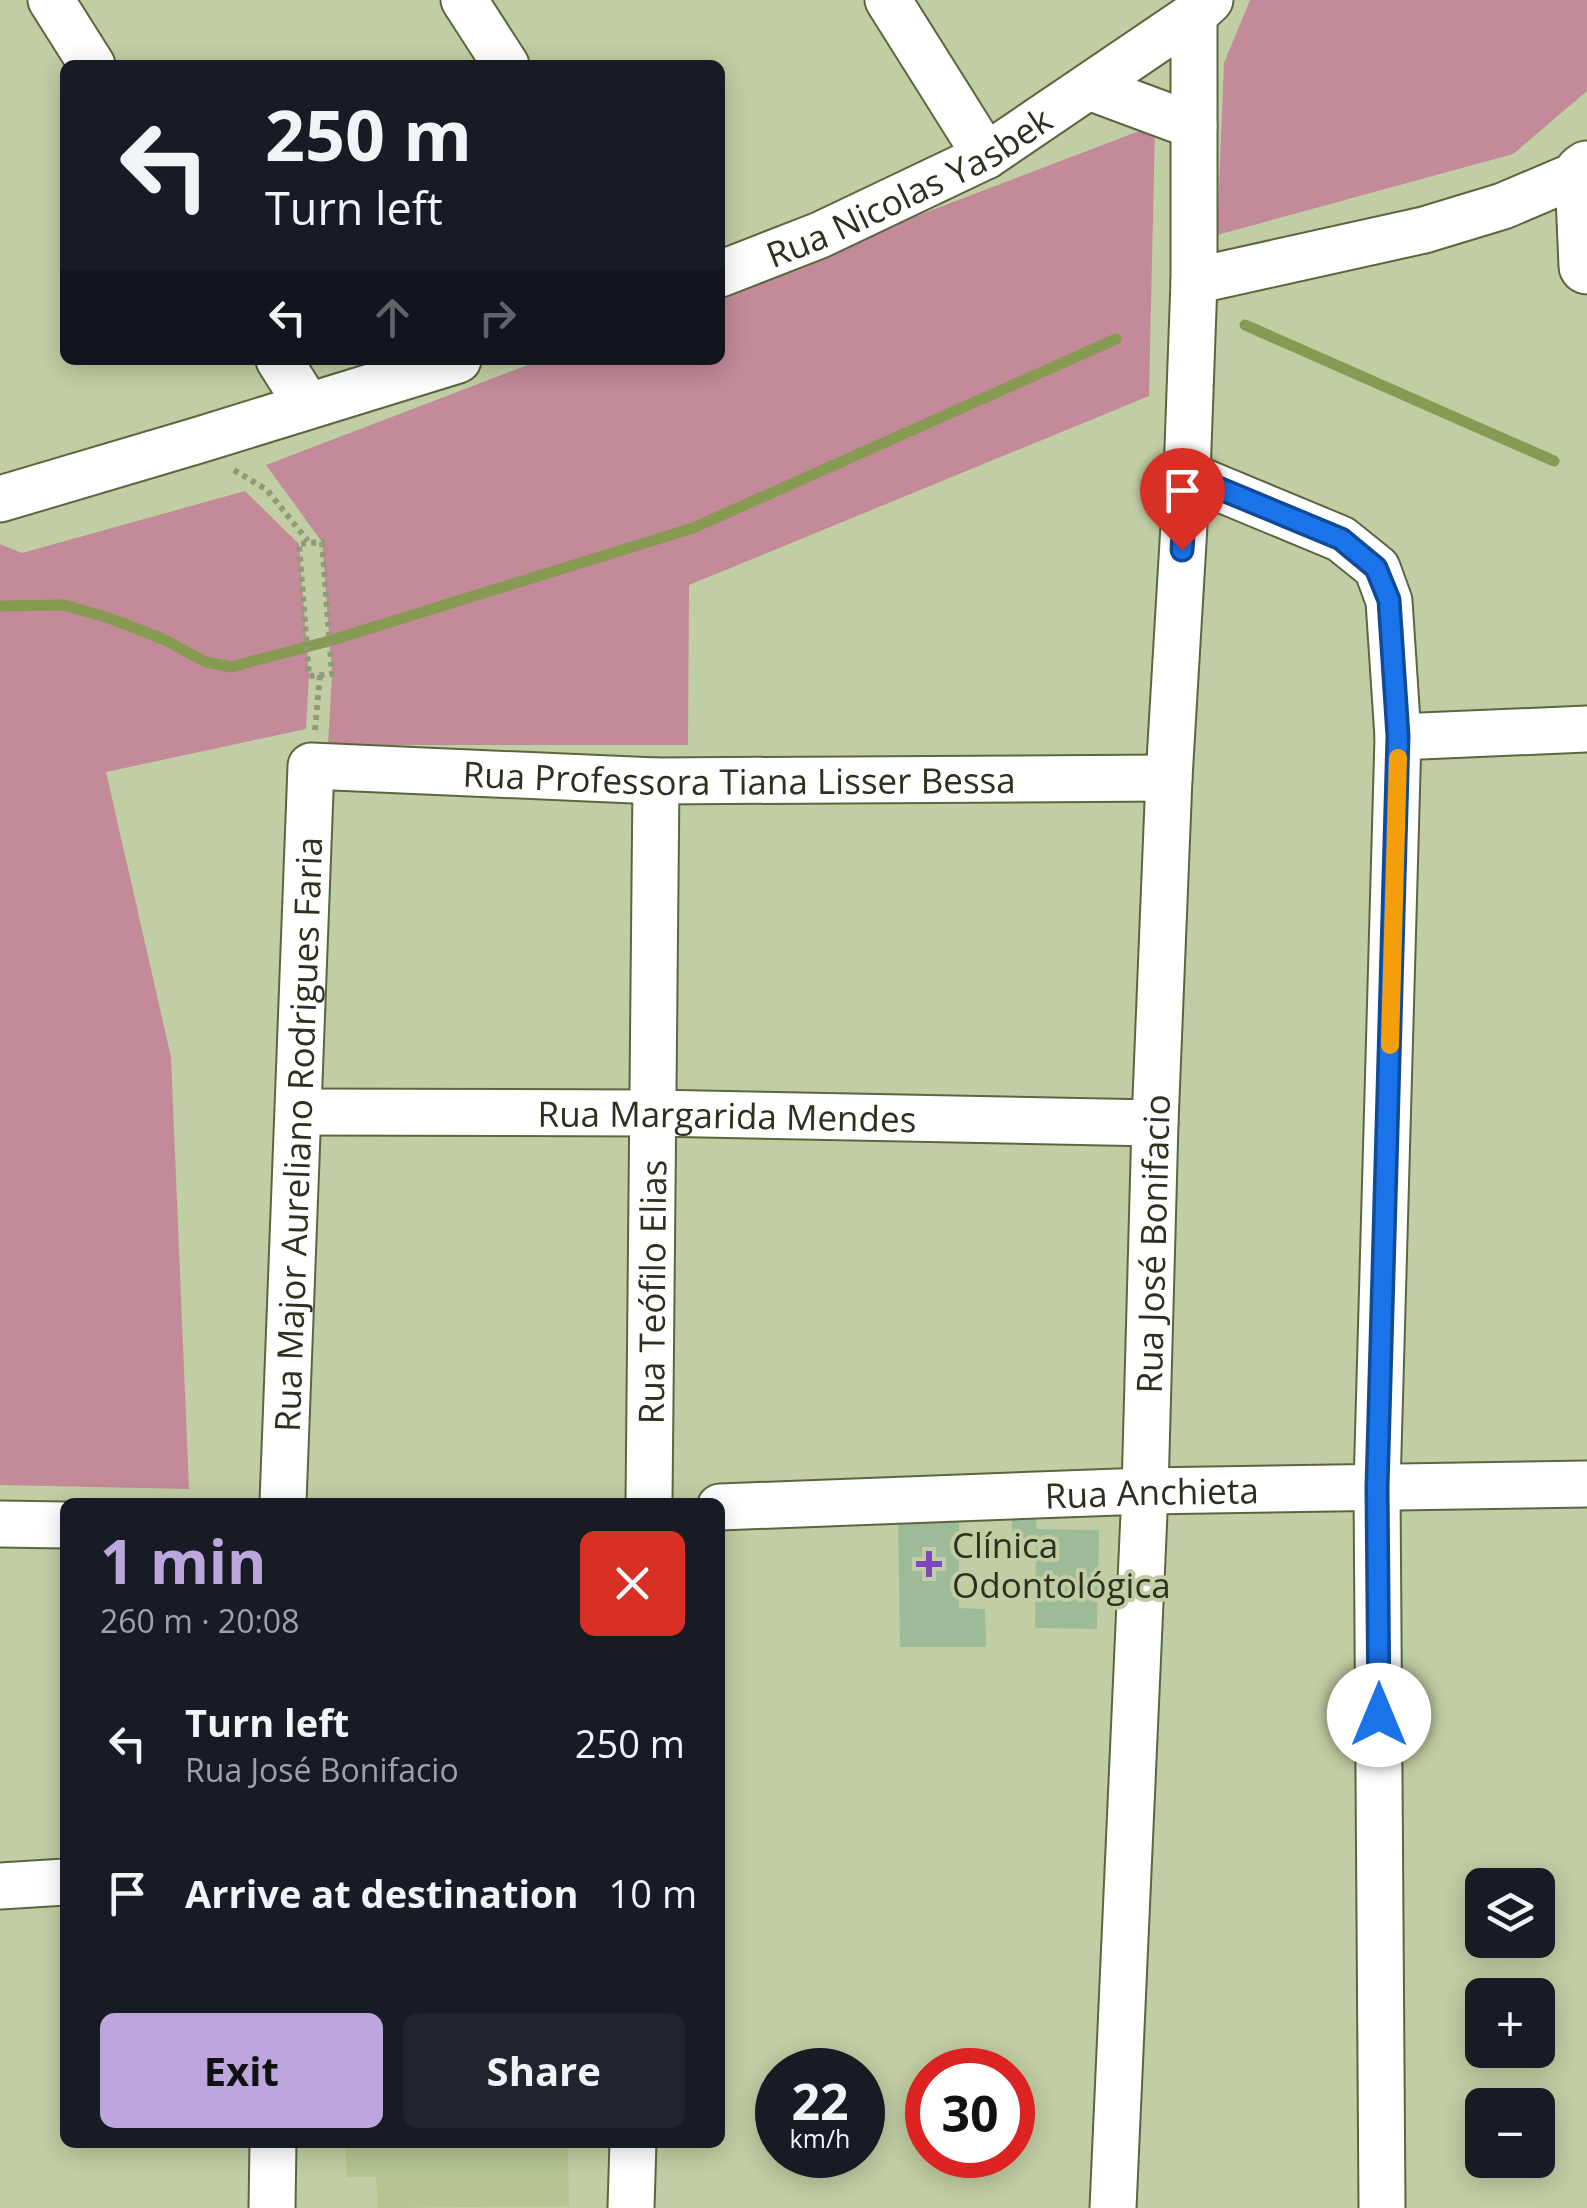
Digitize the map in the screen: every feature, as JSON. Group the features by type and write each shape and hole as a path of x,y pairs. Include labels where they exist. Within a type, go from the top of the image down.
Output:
{"street":[{"path":"51,0 89,60"},
{"path":"464,0 503,60"},
{"path":"888,0 986,156"},
{"name":"Rua Nicolas Yasbek","path":"725,272 820,235 986,156 1202,8"},
{"name":"Rua José Bonifacio","path":"1113,2208 1145,1491 1169,778 1187,475 1194,281 1194,126 1202,8"},
{"name":"Rua Nicolas Yasbek","path":"1089,87 1194,126"},
{"path":"1194,281 1424,230 1503,206 1585,171 1587,266"},
{"path":"282,365 308,406"},
{"path":"0,499 442,365"},
{"path":"1187,475 1341,539 1376,568 1389,600 1398,736 1377,1487 1382,2208"},
{"path":"1398,736 1587,729"},
{"name":"Rua Professora Tiana Lisser Bessa","path":"311,766 656,780 1169,778"},
{"name":"Rua Major Aureliano Rodrigues Faria","path":"283,1498 311,766"},
{"name":"Rua Teófilo Elias","path":"649,1498 656,780"},
{"name":"Rua Margarida Mendes","path":"299,1112 653,1113 1155,1122"},
{"name":"Rua Anchieta","path":"725,1508 1145,1491 1587,1484"},
{"path":"0,1524 60,1525"},
{"path":"0,1886 60,1882"},
{"path":"272,2208 273,2148"},
{"path":"631,2208 632,2148"}],"path":[{"path":"199,440 214,458 267,490 308,540"},
{"path":"322,542 332,674 320,675 309,676 299,544 322,542"},
{"path":"311,766 320,675"}],"shaded area":[{"path":"1250,0 1587,0 1587,91 1513,154 1217,235 1224,63"},
{"path":"1155,125 1149,396 689,585 688,745 328,745 332,674 322,542 266,465 528,365 725,365 725,289"},
{"path":"245,491 299,544 309,676 306,729 106,772 171,1057 189,1489 0,1485 0,544 22,553"},
{"path":"345,2148 568,2148 569,2206 378,2208 376,2177 347,2177"}],"building":[{"name":"Clínica Odontológica","path":"959,1519 959,1608 985,1609 986,1647 900,1647 898,1520"},
{"name":"Clínica Odontológica","path":"1012,1519 1036,1519 1037,1529 1099,1530 1097,1629 1035,1628 1036,1544 1012,1545"}],"waterway":[{"path":"1245,325 1554,461"},
{"path":"0,606 64,605 163,639 206,662 231,667 329,641 693,528 1116,339"}],"slow traffic":[{"path":"1390,1045 1398,758"}],"place":[{"name":"Clínica Odontológica","path":"929,1564"}],"route":[{"path":"1182,550 1187,475 1341,539 1376,568 1389,600 1398,736 1377,1487 1379,1715"}]}
